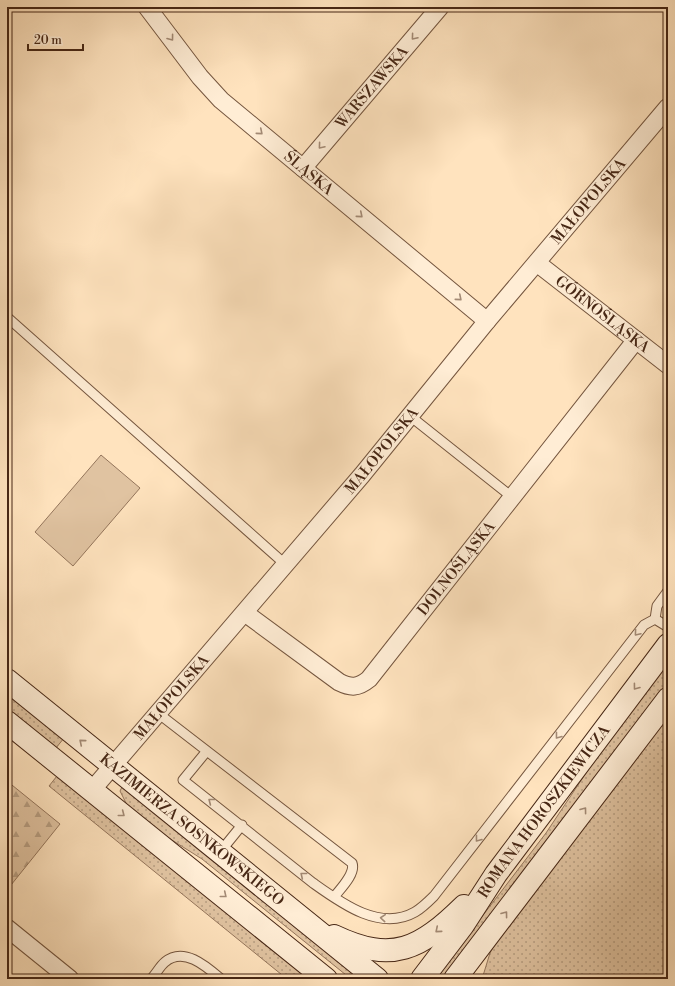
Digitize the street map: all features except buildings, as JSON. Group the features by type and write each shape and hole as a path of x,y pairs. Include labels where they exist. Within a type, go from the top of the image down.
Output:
{"street":[{"name":"ŚLĄSKA","path":"147,7 200,77 221,100 487,322"},
{"name":"WARSZAWSKA","path":"303,168 440,7"},
{"name":"MAŁOPOLSKA","path":"92,790 286,565 487,322 668,107"},
{"name":"GÓRNOŚLĄSKA","path":"537,263 668,365"},
{"name":"DOLNOŚLĄSKA","path":"245,613 339,682 348,687 361,685 369,679 636,340"},
{"name":"ROMANA HOROSZKIEWICZA","path":"422,979 463,925 496,874 668,645"},
{"name":"KAZIMIERZA SOSNKOWSKIEGO","path":"7,680 377,979"},
{"name":"ROMANA HOROSZKIEWICZA","path":"455,979 668,699"},
{"name":"KAZIMIERZA SOSNKOWSKIEGO","path":"7,722 326,979"},
{"path":"284,905 333,935 351,944 386,951 417,944 428,938 439,930 496,874"},
{"path":"7,928 70,979"},
{"path":"474,979 482,945"}],"lane":[{"path":"7,317 286,565"},
{"path":"410,416 512,497"},
{"path":"655,619 657,606 668,591"},
{"path":"655,619 668,627"},
{"path":"206,752 183,780 334,898 361,913 385,918 405,916 422,907 434,896 636,635 644,625 655,619"},
{"path":"159,714 206,752 352,863 352,872 334,898"},
{"path":"219,852 242,825"},
{"path":"151,979 165,962 180,956 200,962 221,979"}],"green space":[{"path":"101,455 140,488 73,566 35,532"},
{"path":"668,661 668,683 443,978 438,974 546,833 598,755"},
{"path":"7,692 64,738 56,748 7,708"},
{"path":"668,715 668,979 482,979 490,953 500,933"},
{"path":"57,776 311,979 287,979 49,786"},
{"path":"7,781 60,824 7,890"},
{"path":"122,787 125,787 363,979 351,979 202,859 156,830 127,805 120,791"}]}
